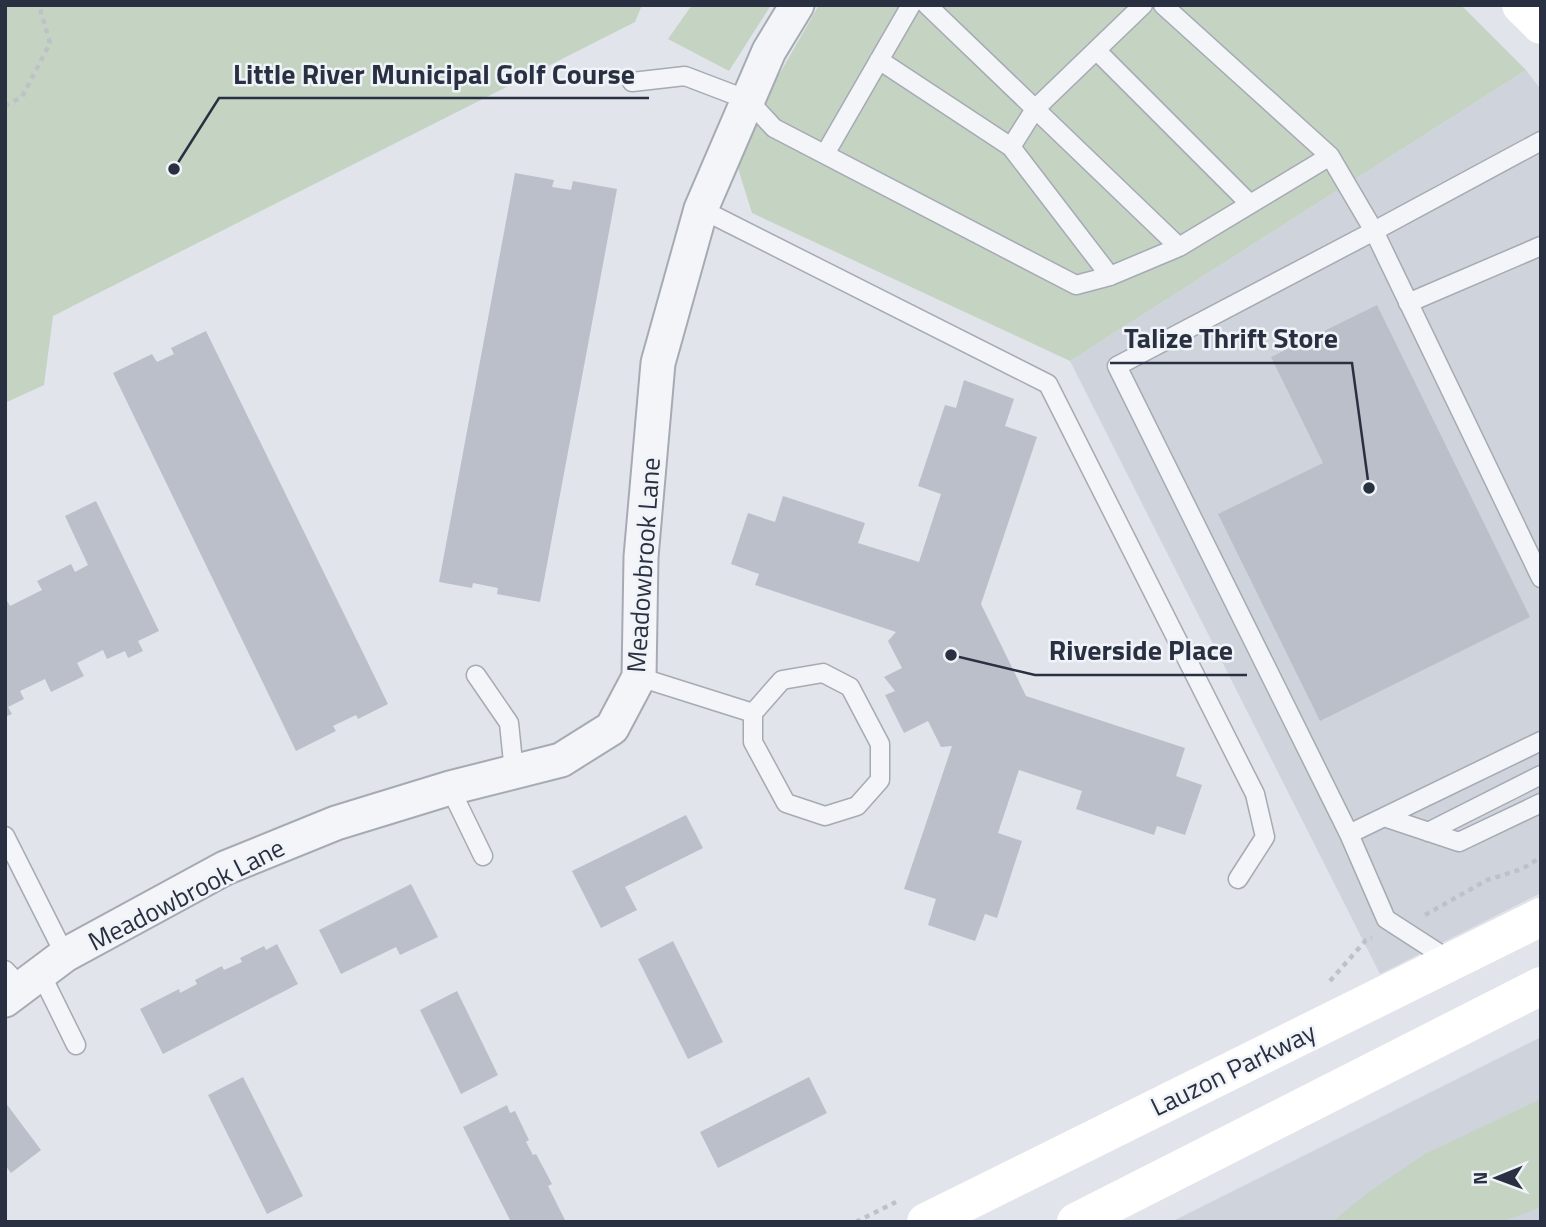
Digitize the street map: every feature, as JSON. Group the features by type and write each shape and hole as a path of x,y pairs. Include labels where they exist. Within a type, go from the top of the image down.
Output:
{"main road":[{"path":"1521,5 1541,24"},
{"name":"Lauzon Parkway","path":"926,1222 1541,917"},
{"path":"1076,1222 1541,986"}],"street":[{"name":"Meadowbrook Lane","path":"28,977 225,868 336,823 450,788 561,760 612,728 639,677 641,557 658,363 701,209 769,51 797,5"}],"lane":[{"path":"825,154 911,5"},
{"path":"927,5 1179,247"},
{"path":"1012,147 1035,109 1143,5"},
{"path":"1163,5 1330,156 1374,231 1541,578"},
{"path":"1096,50 1251,204"},
{"path":"879,60 1012,147 1110,276"},
{"path":"632,82 685,76 748,100 774,128 1076,285 1110,276 1179,247 1330,156"},
{"path":"1451,961 1386,919 1349,834 1117,366 1541,141"},
{"path":"701,209 1048,384 1255,794 1265,838 1238,879"},
{"path":"1408,303 1541,246"},
{"path":"823,673 850,687 880,744 880,780 857,806 825,816 786,803 753,742 752,713 782,680 823,673"},
{"path":"476,674 509,723 514,772"},
{"path":"639,677 752,713"},
{"path":"1349,834 1541,741"},
{"path":"1428,832 1541,775"},
{"path":"450,788 482,856"},
{"path":"1384,817 1459,842 1541,803"},
{"path":"5,836 28,977 76,1045"}],"path":[{"path":"5,106 22,97 50,43 39,5"},
{"path":"1424,915 1487,880 1521,869 1541,857"}],"shaded area":[{"path":"1526,70 1541,90 1541,893 1380,974 1070,361"},
{"path":"1541,1037 1541,1222 1171,1222"}],"green space":[{"path":"5,5 642,5 635,22 53,316 44,385 5,403"},
{"path":"692,5 771,5 729,71 668,39"},
{"path":"819,5 1461,5 1526,70 1070,361 752,213 737,165 773,85"},
{"path":"1541,1099 1541,1207 1502,1222 1332,1222 1366,1194 1425,1154"}],"building":[{"path":"515,173 554,180 552,187 571,190 573,181 617,189 540,602 497,594 498,588 473,583 472,588 439,582"},
{"path":"1377,305 1530,617 1320,721 1218,514 1323,463 1271,357"},
{"path":"206,331 388,704 358,719 356,715 333,726 336,731 296,751 113,373 152,354 157,362 174,354 171,348"},
{"path":"964,380 1014,399 1005,426 1037,437 981,604 1026,696 1185,748 1176,776 1202,785 1185,835 1157,826 1154,835 1076,809 1082,791 1019,770 998,833 1022,841 997,918 985,914 975,941 928,925 936,899 904,889 952,746 941,747 928,721 904,733 885,695 895,691 884,677 902,668 888,641 896,632 755,585 759,574 731,564 748,513 775,522 783,496 865,523 858,543 919,562 941,494 918,486 945,405 956,408"},
{"path":"96,501 159,631 138,641 143,651 128,658 125,651 107,659 103,650 77,663 84,676 51,692 45,679 20,691 24,699 8,707 12,714 5,717 5,597 10,606 42,590 37,581 71,564 75,572 88,565 65,516"},
{"path":"686,815 703,848 625,887 637,910 601,928 572,871"},
{"path":"411,884 438,937 400,955 396,947 341,974 319,930"},
{"path":"673,941 723,1042 688,1059 638,959"},
{"path":"277,944 298,984 163,1054 140,1009 179,989 180,993 197,984 195,980 222,966 224,970 242,962 240,958 264,946 266,950"},
{"path":"457,991 498,1075 461,1094 420,1010"},
{"path":"243,1077 303,1196 267,1214 208,1095"},
{"path":"809,1077 827,1113 718,1168 700,1132"},
{"path":"5,1102 41,1150 11,1173 5,1165"},
{"path":"507,1105 510,1113 515,1111 529,1140 526,1142 533,1155 536,1154 552,1184 548,1186 566,1222 511,1222 463,1127"}],"place":[{"name":"Little River Municipal Golf Course","path":"174,169"},
{"name":"Talize Thrift Store","path":"1369,488"},
{"name":"Riverside Place","path":"951,655"}]}
